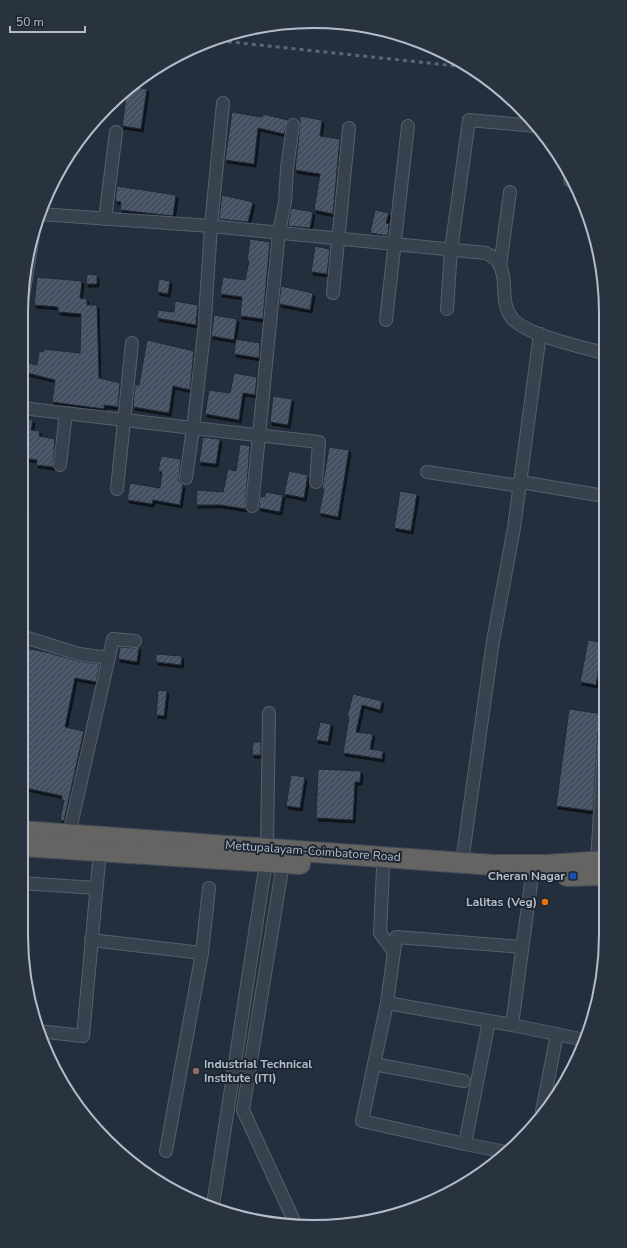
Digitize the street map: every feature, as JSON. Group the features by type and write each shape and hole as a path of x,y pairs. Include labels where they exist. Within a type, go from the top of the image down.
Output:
{"highway":[{"name":"Mettupalayam-Coimbatore Road","path":"28,831 69,834 272,858 462,862 493,865 599,866"},
{"path":"28,846 272,858 383,869 468,875 532,876 599,867"}],"street":[{"path":"186,478 204,333 211,226 223,103"},
{"path":"447,309 451,250 469,120 528,125"},
{"path":"252,506 279,232 285,202 287,168 293,124"},
{"path":"386,320 408,126"},
{"path":"333,293 349,128"},
{"path":"105,219 116,132"},
{"path":"500,266 510,192"},
{"path":"46,214 211,226 486,253 498,261 504,276 505,299 512,318 526,329 599,352"},
{"path":"462,862 492,641 514,528 540,334"},
{"path":"117,489 132,344"},
{"path":"28,409 319,442 316,482"},
{"path":"60,465 66,413"},
{"path":"427,472 599,495"},
{"path":"28,638 79,654 108,658"},
{"path":"69,834 113,639 135,641"},
{"path":"269,713 272,858 243,1110 293,1219"},
{"path":"45,1032 83,1036 100,851"},
{"path":"214,1202 272,858"},
{"path":"383,869 380,932 394,952"},
{"path":"512,1025 532,876"},
{"path":"28,884 96,888"},
{"path":"166,1152 202,953 209,888"},
{"path":"500,1151 362,1122 387,1003 396,937 522,947"},
{"path":"92,940 202,953"},
{"path":"387,1003 512,1025 579,1039"},
{"path":"465,1144 489,1021"},
{"path":"544,1103 557,1034"},
{"path":"374,1064 464,1081"}],"building":[{"path":"139,88 147,89 141,129 122,126 126,98"},
{"path":"232,112 262,117 263,114 288,120 284,134 258,128 254,164 225,160"},
{"path":"300,116 322,120 320,136 340,139 333,214 314,210 320,174 295,170"},
{"path":"117,186 176,195 173,216 120,210 121,202 115,201"},
{"path":"222,195 253,202 248,222 219,219"},
{"path":"291,208 313,212 310,228 288,226"},
{"path":"375,210 389,213 386,223 389,224 388,236 370,233"},
{"path":"250,239 270,242 263,319 240,316 242,297 220,294 223,277 245,280 249,261 247,261"},
{"path":"315,246 330,249 327,274 311,272"},
{"path":"87,274 97,275 97,284 86,284"},
{"path":"37,277 82,281 80,298 87,299 87,305 97,305 99,378 120,383 118,407 104,405 104,409 52,402 55,380 28,373 29,363 37,365 39,351 44,352 44,349 80,353 81,314 58,312 58,307 34,305"},
{"path":"159,279 170,281 168,294 157,292"},
{"path":"281,286 313,293 310,310 279,304"},
{"path":"175,301 198,305 196,325 157,318 158,310 174,312"},
{"path":"214,315 237,319 234,340 211,336"},
{"path":"236,339 260,343 259,358 234,354"},
{"path":"147,340 194,351 190,390 173,386 169,413 133,407 135,385 139,385"},
{"path":"234,373 257,377 255,395 243,393 239,420 205,414 209,390 230,393"},
{"path":"273,396 292,399 288,425 270,422"},
{"path":"28,420 33,420 31,430 40,431 39,436 55,439 53,467 36,465 37,460 28,459"},
{"path":"203,437 220,439 216,464 199,462"},
{"path":"240,444 250,446 245,509 221,505 196,505 197,490 223,492 228,469 236,471"},
{"path":"329,447 349,450 338,517 319,513 324,489 322,489"},
{"path":"161,456 181,459 179,481 183,485 180,505 153,500 152,504 127,500 130,483 160,488 162,472 158,471"},
{"path":"289,471 308,475 304,498 284,494"},
{"path":"400,491 417,494 411,531 394,528"},
{"path":"266,492 283,495 280,512 259,508 260,496 265,497"},
{"path":"588,640 599,642 599,669 596,685 580,682"},
{"path":"120,647 139,647 137,662 118,659"},
{"path":"28,648 78,661 100,664 96,682 75,678 65,727 84,731 64,821 60,820 64,800 61,800 62,796 28,789"},
{"path":"156,654 182,656 181,665 156,662"},
{"path":"158,690 167,691 164,716 156,715"},
{"path":"353,694 382,701 380,710 362,705 356,732 373,734 370,749 383,751 382,759 343,753 349,717 347,717"},
{"path":"569,709 599,713 593,811 556,806"},
{"path":"320,722 331,724 328,742 316,740"},
{"path":"253,742 261,742 261,755 252,755"},
{"path":"318,769 361,771 360,782 355,782 353,820 316,818"},
{"path":"291,775 305,777 300,808 286,806"}],"railway":[{"path":"227,42 456,66"}],"place":[{"name":"Cheran Nagar","path":"573,876"},
{"name":"Lalitas (Veg)","path":"545,902"},
{"name":"Industrial Technical Institute (ITI)","path":"196,1071"}]}
